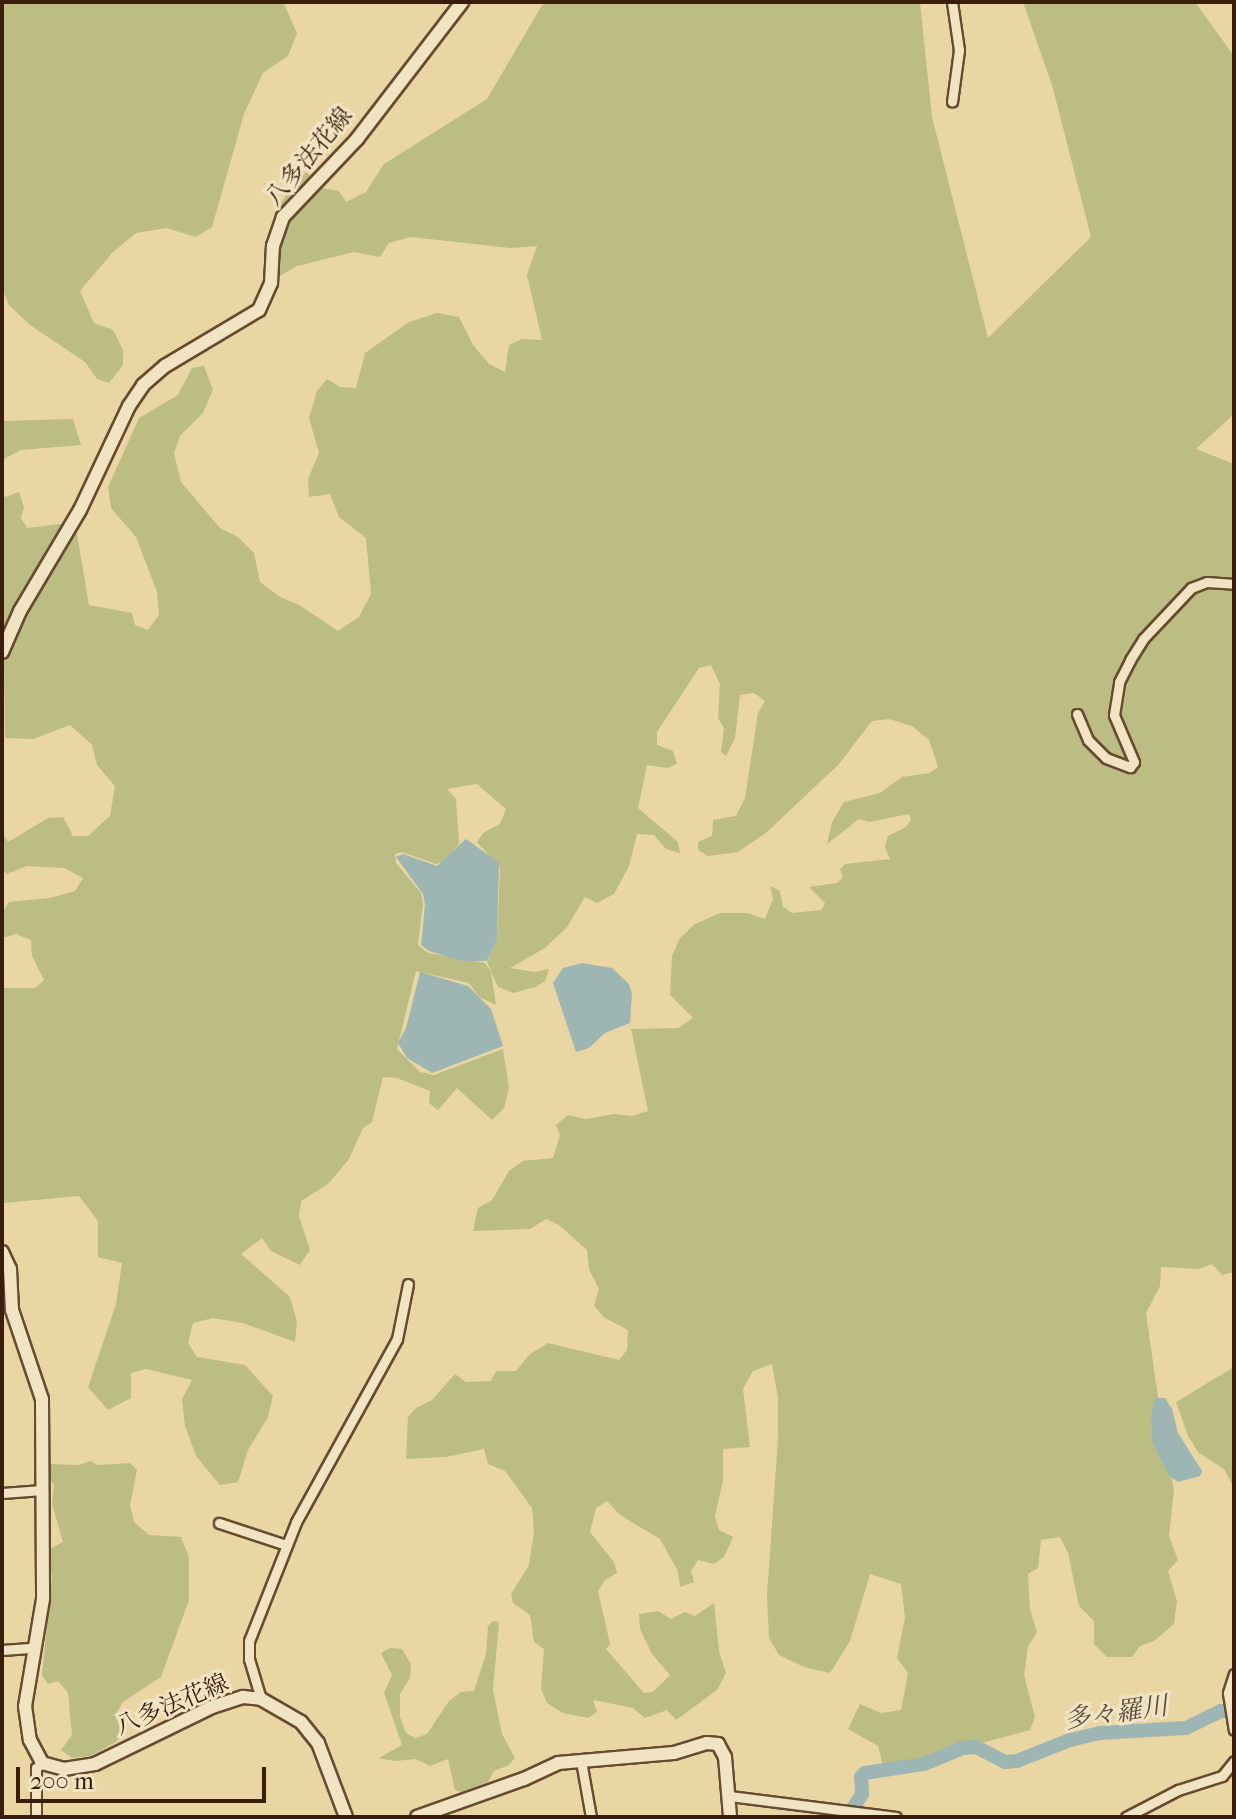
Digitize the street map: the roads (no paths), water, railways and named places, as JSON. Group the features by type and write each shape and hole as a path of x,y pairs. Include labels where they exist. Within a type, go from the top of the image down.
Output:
{"main road":[{"name":"八多法花線","path":"2,652 20,611 80,510 129,406 143,385 165,366 209,343 259,310 271,283 273,246 283,217 357,139 462,2"},
{"path":"2,1252 10,1269 12,1310 42,1399 43,1599 25,1706 30,1740 42,1763"},
{"name":"八多法花線","path":"42,1763 64,1769 95,1764 212,1707 243,1697 261,1699 301,1722 318,1743 346,1817"},
{"path":"417,1817 524,1779 546,1766 674,1753 713,1743 723,1748 730,1817"}],"street":[{"path":"952,2 959,50 952,102"},
{"path":"1077,714 1088,740 1106,758 1130,767 1134,762 1114,715 1119,682 1130,660 1143,639 1191,588 1207,582 1234,584"},
{"path":"261,1699 249,1659 249,1641 286,1545 397,1339 408,1284"},
{"path":"2,1493 42,1490"},
{"path":"219,1523 286,1545"},
{"path":"2,1650 33,1648"},
{"path":"1234,1674 1228,1693 1234,1730"},
{"path":"581,1761 591,1817"},
{"path":"1126,1817 1178,1790 1222,1776 1234,1761"},
{"path":"36,1817 36,1768 42,1763"},
{"path":"730,1796 847,1814 896,1817"}],"water":[{"path":"466,839 499,863 497,940 487,961 461,961 429,951 421,945 423,894 396,857 403,854 437,866"},
{"path":"582,963 612,968 629,984 632,993 630,1023 605,1033 589,1048 576,1052 553,983 563,968"},
{"path":"420,972 468,986 491,1009 503,1046 432,1073 407,1058 398,1043 406,1028"},
{"path":"1155,1398 1165,1398 1172,1409 1178,1433 1202,1471 1200,1476 1178,1482 1169,1476 1152,1442 1151,1414"}],"waterway":[{"name":"多々羅川","path":"848,1817 862,1794 861,1777 865,1773 924,1764 963,1748 976,1747 1005,1762 1017,1761 1070,1740 1100,1733 1186,1728 1221,1711 1234,1710"}]}
